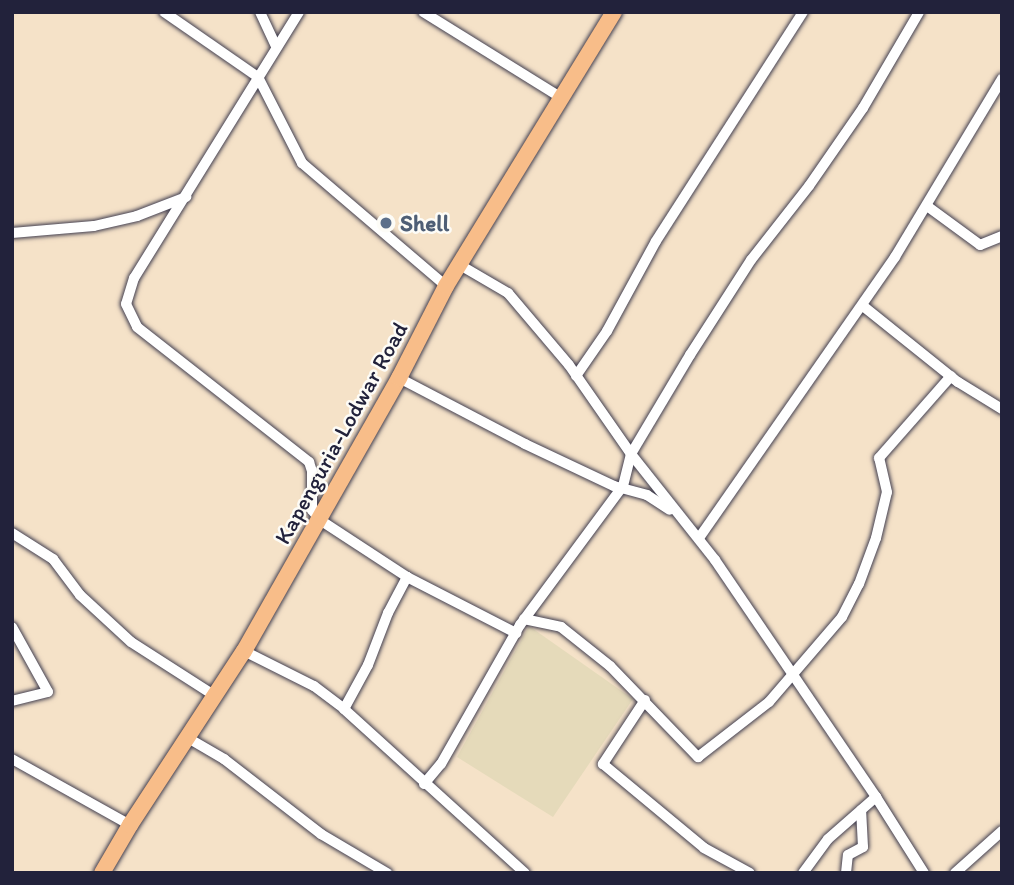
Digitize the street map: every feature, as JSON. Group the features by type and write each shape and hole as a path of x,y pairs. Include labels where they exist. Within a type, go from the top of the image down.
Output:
{"highway":[{"name":"Kapenguria-Lodwar Road","path":"102,873 130,825 244,651 399,379 446,286 559,97 614,12"}],"street":[{"path":"164,12 258,77 302,163 446,286"},
{"path":"260,12 276,46"},
{"path":"299,12 134,278 126,304 138,327 309,462 312,510 320,520 407,577 516,633"},
{"path":"423,12 559,97"},
{"path":"576,376 607,331 630,284 663,231 803,12"},
{"path":"424,784 441,764 524,619 623,486 631,454 751,260 832,153 919,12"},
{"path":"699,538 863,306 927,206 1002,79"},
{"path":"12,233 94,226 137,216 186,197"},
{"path":"927,206 980,244 1002,236"},
{"path":"460,265 508,293 576,376 678,516 699,538 876,797 924,873"},
{"path":"863,306 951,376 1002,409"},
{"path":"524,619 561,627 610,666 698,757 769,702 842,617 859,584 876,538 887,492 879,458 951,376"},
{"path":"399,379 525,444 614,485 647,495 678,516"},
{"path":"12,533 53,559 80,595 131,642 215,696"},
{"path":"344,709 368,665 388,613 407,577"},
{"path":"12,627 48,692 12,701"},
{"path":"244,651 314,686 344,709 525,873"},
{"path":"645,700 603,764 704,848 750,873"},
{"path":"188,738 224,759 321,834 387,873"},
{"path":"12,759 130,825"},
{"path":"803,873 828,839 876,797"},
{"path":"846,873 848,855 863,847 861,810"},
{"path":"955,873 1002,831"}],"shaded area":[{"path":"529,626 633,699 553,817 457,757"}],"place":[{"name":"Shell","path":"386,223"}]}
